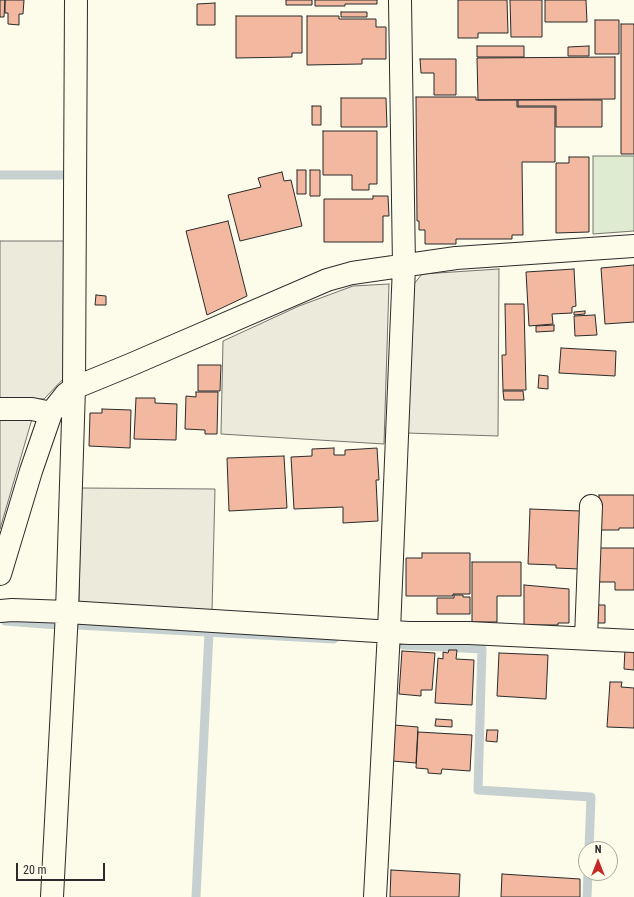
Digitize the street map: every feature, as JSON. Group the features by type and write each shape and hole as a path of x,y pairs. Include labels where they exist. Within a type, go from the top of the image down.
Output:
{"street":[{"path":"52,897 67,612 74,388 76,0"},
{"path":"375,897 389,631 404,266 400,0"},
{"path":"0,574 31,471 51,413 66,394 74,388 327,280 352,273 456,258 634,246"},
{"path":"0,409 32,409 51,413"},
{"path":"586,638 591,506"},
{"path":"0,611 67,612 409,633 469,633 634,641"}],"green space":[{"path":"593,156 634,156 634,231 593,234"}],"shaded area":[{"path":"0,241 66,241 65,377 44,399 0,399"},
{"path":"499,269 498,436 407,433 414,284 422,274"},
{"path":"389,284 384,444 221,434 223,341 299,306 353,286"},
{"path":"0,419 32,419 0,529"},
{"path":"81,488 215,489 212,611 79,604"}],"building":[{"path":"0,0 5,0 4,17 0,17"},
{"path":"5,0 24,0 23,14 19,14 19,25 8,24 8,13 5,13"},
{"path":"286,0 312,0 312,5 286,5"},
{"path":"315,0 377,0 377,4 315,6"},
{"path":"458,0 507,0 508,33 478,33 478,38 458,38"},
{"path":"510,0 542,0 542,37 511,37"},
{"path":"545,0 586,0 587,22 545,22"},
{"path":"215,3 215,25 197,25 197,4"},
{"path":"341,12 367,12 367,17 341,17"},
{"path":"236,16 302,16 302,53 292,53 292,57 236,58"},
{"path":"307,16 339,16 339,19 376,19 376,27 386,27 386,59 362,59 362,64 307,65"},
{"path":"595,20 619,20 619,54 595,54"},
{"path":"621,24 634,24 634,154 621,154"},
{"path":"477,46 524,46 524,57 477,57"},
{"path":"589,46 589,56 568,56 568,47"},
{"path":"615,57 615,99 478,100 477,58"},
{"path":"420,59 456,59 456,95 434,95 434,73 421,73"},
{"path":"416,97 476,97 476,100 517,100 517,107 555,107 555,162 522,162 523,235 512,235 512,239 456,239 456,244 425,244 425,230 419,230 419,221 417,221"},
{"path":"341,98 386,98 387,127 341,127"},
{"path":"518,100 602,100 602,127 556,127 556,106 518,106"},
{"path":"312,106 321,106 321,125 312,125"},
{"path":"323,131 377,131 377,184 369,184 369,190 352,190 352,175 323,175"},
{"path":"569,157 589,157 589,232 556,233 556,163 569,163"},
{"path":"297,170 306,170 306,194 297,194"},
{"path":"310,170 320,170 320,196 310,196"},
{"path":"282,172 284,181 291,180 302,226 240,241 228,195 261,187 258,178"},
{"path":"373,196 388,196 389,216 383,216 383,242 324,242 324,199 373,199"},
{"path":"228,221 247,296 207,315 186,231"},
{"path":"634,265 634,322 605,324 601,268"},
{"path":"574,269 576,306 572,307 572,313 552,314 553,324 529,326 526,272"},
{"path":"96,295 106,296 106,305 95,305"},
{"path":"505,304 524,304 526,390 503,390 502,355 506,355"},
{"path":"585,311 585,314 574,315 574,312"},
{"path":"595,315 597,335 575,336 574,316"},
{"path":"554,325 554,331 536,332 536,326"},
{"path":"561,348 616,351 615,376 559,373"},
{"path":"198,365 221,365 220,391 198,391"},
{"path":"539,375 548,376 548,389 538,388"},
{"path":"503,391 523,391 524,400 504,400"},
{"path":"196,392 218,392 217,434 205,434 205,430 185,429 186,396 196,397"},
{"path":"136,398 155,398 155,403 177,404 176,440 134,439"},
{"path":"102,409 131,410 130,448 89,446 90,413 102,413"},
{"path":"334,448 334,455 345,455 345,450 377,448 379,480 376,480 378,521 343,523 343,507 294,509 291,457 312,456 312,449"},
{"path":"284,456 287,508 229,511 227,458"},
{"path":"599,495 634,495 634,528 599,530"},
{"path":"530,509 580,511 579,569 556,568 556,565 528,564"},
{"path":"595,548 634,548 634,590 615,590 615,582 595,582"},
{"path":"422,553 470,553 470,594 453,594 453,596 406,596 406,558 422,558"},
{"path":"472,562 521,562 521,596 497,596 497,622 472,622"},
{"path":"524,585 569,589 569,623 558,623 558,625 524,625"},
{"path":"454,595 470,597 470,614 437,614 437,598 454,598"},
{"path":"592,605 605,605 605,623 592,623"},
{"path":"625,649 634,650 634,670 624,669"},
{"path":"449,650 457,650 456,659 474,660 472,705 435,703 438,658 443,659 443,652 448,653"},
{"path":"402,651 435,653 432,690 421,690 421,696 399,694"},
{"path":"499,653 548,655 546,699 497,696"},
{"path":"610,682 622,682 621,687 634,688 634,728 607,727"},
{"path":"436,719 452,720 452,727 435,726"},
{"path":"394,725 418,727 416,763 392,761"},
{"path":"487,730 498,730 497,742 486,741"},
{"path":"418,732 472,735 470,771 442,769 441,774 428,773 428,769 416,768"},
{"path":"391,870 460,874 459,897 390,897"},
{"path":"502,874 578,879 578,881 580,881 580,897 501,897"}],"waterway":[{"path":"0,175 66,175"},
{"path":"5,621 58,625"},
{"path":"78,625 334,639"},
{"path":"196,897 209,632"},
{"path":"403,645 482,649 478,790 591,797 589,841"},
{"path":"587,897 588,881"}]}
